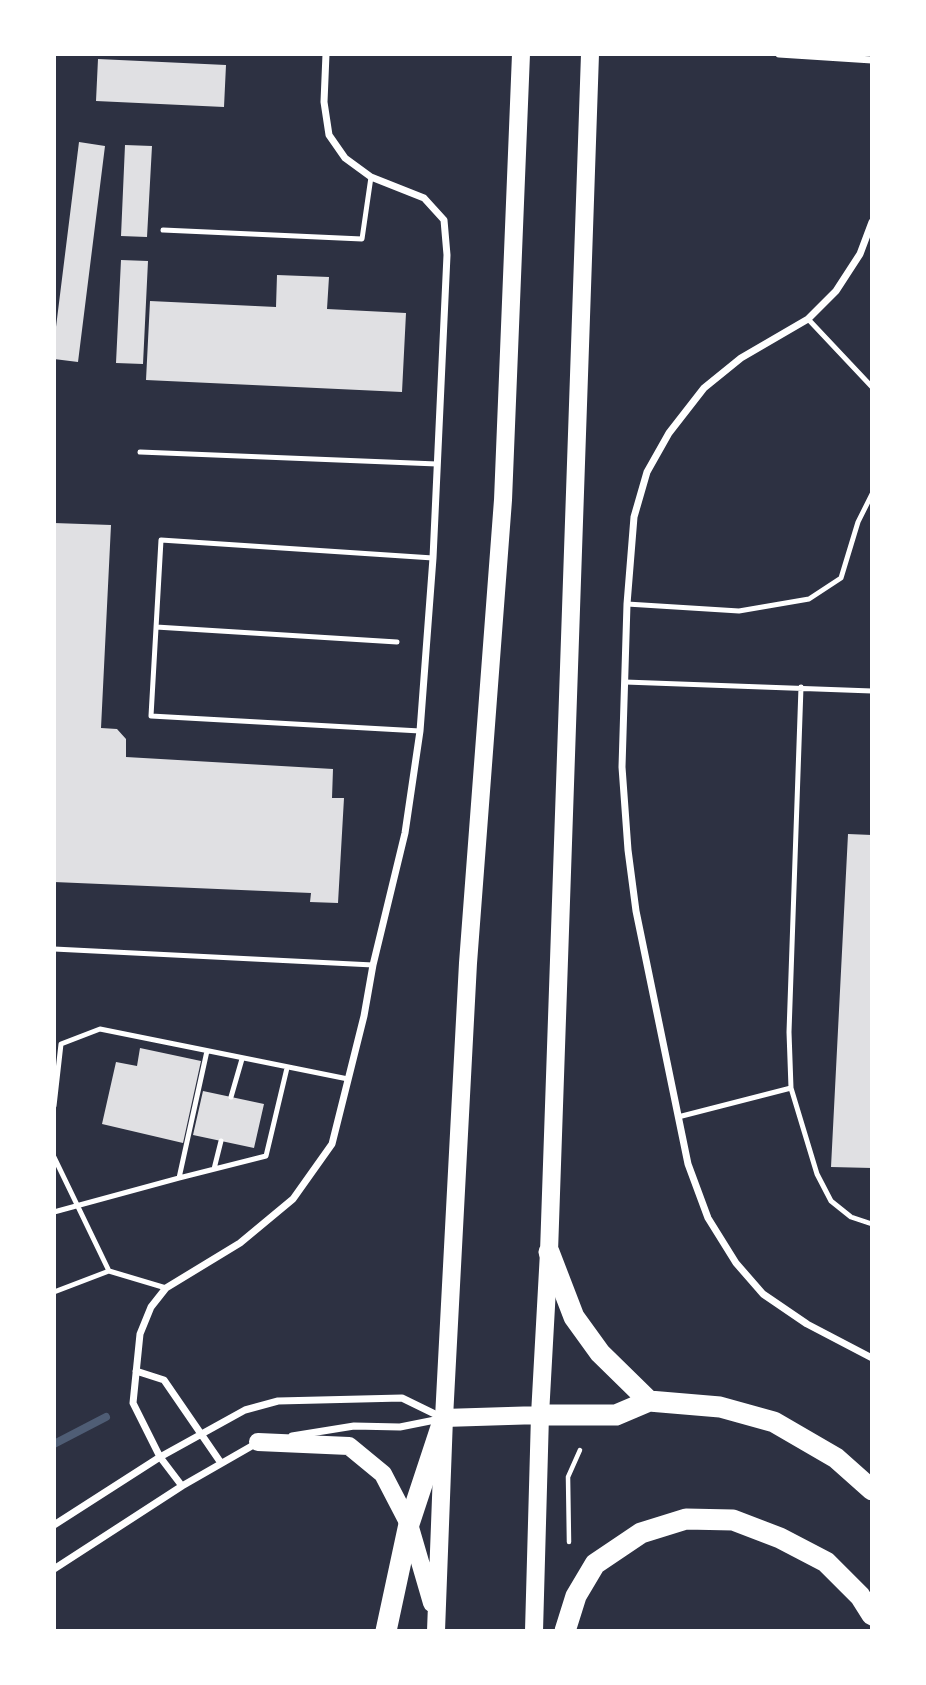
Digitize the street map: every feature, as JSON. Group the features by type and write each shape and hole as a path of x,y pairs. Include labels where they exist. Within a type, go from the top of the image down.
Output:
{"highway":[{"path":"549,1252 574,1317 600,1353 649,1401"},
{"path":"540,1415 616,1415 649,1401 720,1407 774,1422 836,1458 872,1490"},
{"path":"386,1631 410,1524 444,1418"},
{"path":"565,1631 576,1596 596,1564 641,1532 686,1519 733,1520 780,1538 826,1562 860,1596 872,1615"}],"main road":[{"path":"436,1624 468,963 503,500 521,54"},
{"path":"534,1631 590,54"},
{"path":"444,1418 540,1415"},
{"path":"258,1442 348,1446 383,1474 410,1524 436,1624"}],"street":[{"path":"182,1486 160,1457 133,1403 140,1334 151,1307 166,1288 240,1243 293,1199 332,1144 365,1016 373,965 405,833 420,731 433,558 447,255 444,220 424,198 371,177 345,158 329,135 324,102 326,54"},
{"path":"779,54 872,60"},
{"path":"872,222 860,254 836,291 808,319 741,358 704,388 669,433 647,472 634,517 627,604 622,766 628,850 636,911 688,1164 708,1218 736,1263 763,1294 807,1324 872,1358"},
{"path":"136,1371 164,1380 221,1463"},
{"path":"54,1525 160,1457 246,1409 278,1401 402,1398 444,1418"},
{"path":"54,1569 182,1486 258,1442 354,1426 400,1427 444,1418"}],"lane":[{"path":"163,230 362,239 371,177"},
{"path":"808,319 872,387"},
{"path":"140,452 437,464"},
{"path":"627,604 739,611 809,599 841,578 859,522 872,494"},
{"path":"420,731 151,716 161,540 433,558"},
{"path":"156,627 397,642"},
{"path":"625,682 872,691"},
{"path":"801,687 789,1032 791,1088 817,1174 831,1201 851,1217 872,1224"},
{"path":"54,949 373,965"},
{"path":"54,1106 58,1043 100,1029 348,1079"},
{"path":"179,1178 207,1051"},
{"path":"232,1097 242,1059"},
{"path":"54,1212 266,1156 287,1068"},
{"path":"678,1117 791,1088"},
{"path":"214,1169 221,1141"},
{"path":"54,1157 109,1271"},
{"path":"54,1292 109,1271 166,1288"}],"path":[{"path":"569,1542 568,1477 580,1450"}],"building":[{"path":"98,59 226,65 224,107 96,101"},
{"path":"79,142 105,146 78,362 54,359 54,343"},
{"path":"125,145 152,146 147,237 121,236"},
{"path":"121,260 148,261 143,364 116,363"},
{"path":"277,275 329,277 327,309 406,313 402,392 146,380 150,301 276,307"},
{"path":"54,523 111,525 101,728 117,729 126,739 126,757 333,769 332,798 344,798 338,903 310,902 311,893 54,882"},
{"path":"848,834 872,835 872,1168 831,1167"},
{"path":"140,1048 201,1061 183,1143 102,1124 116,1062 137,1066"},
{"path":"203,1091 264,1104 254,1148 193,1135"}],"waterway":[{"path":"54,1444 106,1417"}]}
